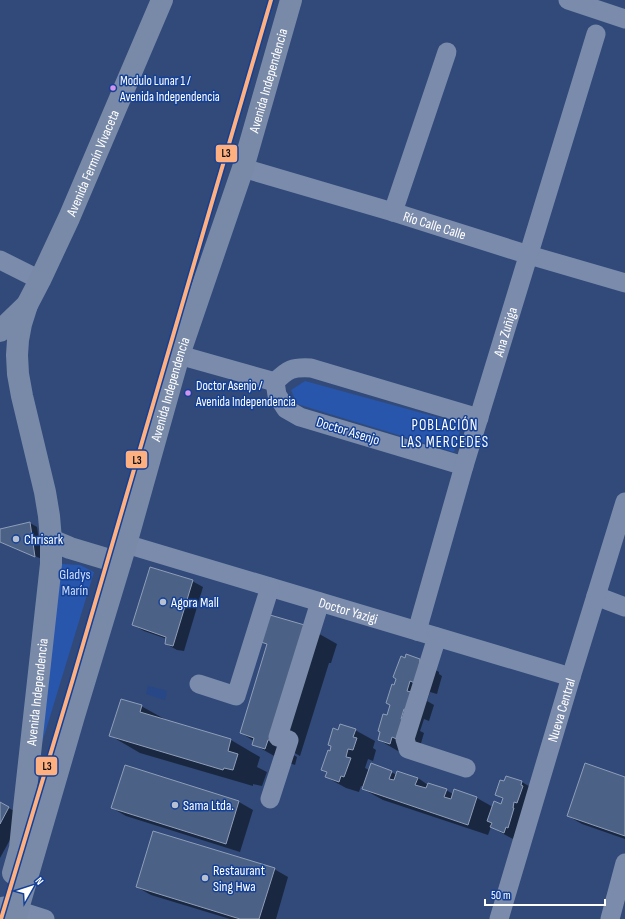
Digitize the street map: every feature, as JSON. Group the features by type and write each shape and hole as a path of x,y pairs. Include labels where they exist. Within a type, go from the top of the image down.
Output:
{"main road":[{"name":"Avenida Fermín Vivaceta","path":"40,280 69,218 162,0"},
{"name":"Avenida Independencia","path":"7,912 74,716 123,553 179,355 243,168 290,0"},
{"name":"Avenida Independencia","path":"7,912 20,848 51,564 49,516 45,492 22,396 18,374 17,355 21,324 27,305 40,280"},
{"path":"0,331 27,305"},
{"path":"51,540 77,551 123,553"}],"street":[{"path":"568,0 625,19"},
{"name":"Ana Zuñiga","path":"417,631 464,466 596,34"},
{"path":"394,212 447,52"},
{"name":"Río Calle Calle","path":"243,168 394,212 529,255 625,283"},
{"path":"0,260 40,280"},
{"path":"179,355 275,382 286,372 298,367 311,368 479,418"},
{"name":"Doctor Asenjo","path":"275,382 277,395 286,409 300,417 464,466"},
{"name":"Nueva Central","path":"499,919 625,502"},
{"name":"Doctor Yazigi","path":"123,553 270,587 571,677"},
{"path":"199,684 236,696 270,587"},
{"path":"596,596 625,607"},
{"path":"270,799 289,740 278,737 320,602"},
{"path":"437,637 405,739 408,749 466,768"},
{"path":"610,919 625,863"},
{"path":"7,912 45,919"}],"green space":[{"path":"305,381 462,424 454,452 297,404 291,390"},
{"name":"Gladys Marín","path":"61,564 80,565 94,572 38,756"}],"shaded area":[{"path":"148,686 167,691 165,700 146,694"}],"building":[{"name":"Chrisark","path":"30,522 35,557 0,542 0,529"},
{"name":"Agora Mall","path":"150,567 193,580 173,646 165,644 166,637 132,625"},
{"path":"270,615 308,626 270,740 268,740 265,749 252,745 254,738 240,733 267,644 261,642"},
{"path":"406,654 420,659 417,684 410,681 407,691 415,693 409,711 404,709 401,719 405,721 399,740 392,737 390,744 378,740 380,732 378,731 383,714 387,715 390,705 386,703 392,684 394,685 396,679 393,677 401,656 405,658"},
{"path":"121,699 142,705 140,712 231,739 228,751 238,754 233,770 224,768 223,770 109,736"},
{"path":"340,724 356,729 353,737 357,738 353,750 348,749 346,757 351,758 344,777 341,776 339,782 325,777 327,772 321,770 328,750 330,751 331,746 328,745 333,728 338,730"},
{"path":"371,763 392,771 389,779 394,780 397,771 418,778 415,785 426,788 428,783 447,789 444,797 451,799 454,789 477,797 468,825 362,789"},
{"path":"585,763 625,777 625,836 567,816"},
{"name":"Sama Ltda.","path":"125,765 239,801 226,844 111,808"},
{"path":"506,776 522,781 521,785 523,786 517,803 514,802 514,808 508,828 506,827 504,833 490,827 492,823 487,821 494,801 501,804 503,798 495,795 500,780 504,781"},
{"path":"0,802 9,807 0,824"},
{"name":"Restaurant Sing Hwa","path":"153,831 275,868 259,919 240,919 136,887"}],"transit line":[{"name":"L3","path":"1,919 72,682 271,0"}],"place":[{"name":"Modulo Lunar 1 / Avenida Independencia","path":"113,88"},
{"name":"Doctor Asenjo / Avenida Independencia","path":"188,393"},
{"name":"Chrisark","path":"16,539"},
{"name":"Agora Mall","path":"163,602"},
{"name":"Sama Ltda.","path":"175,805"},
{"name":"Restaurant Sing Hwa","path":"205,878"}],"district":[{"name":"POBLACIÓN LAS MERCEDES","path":"445,434"}]}
